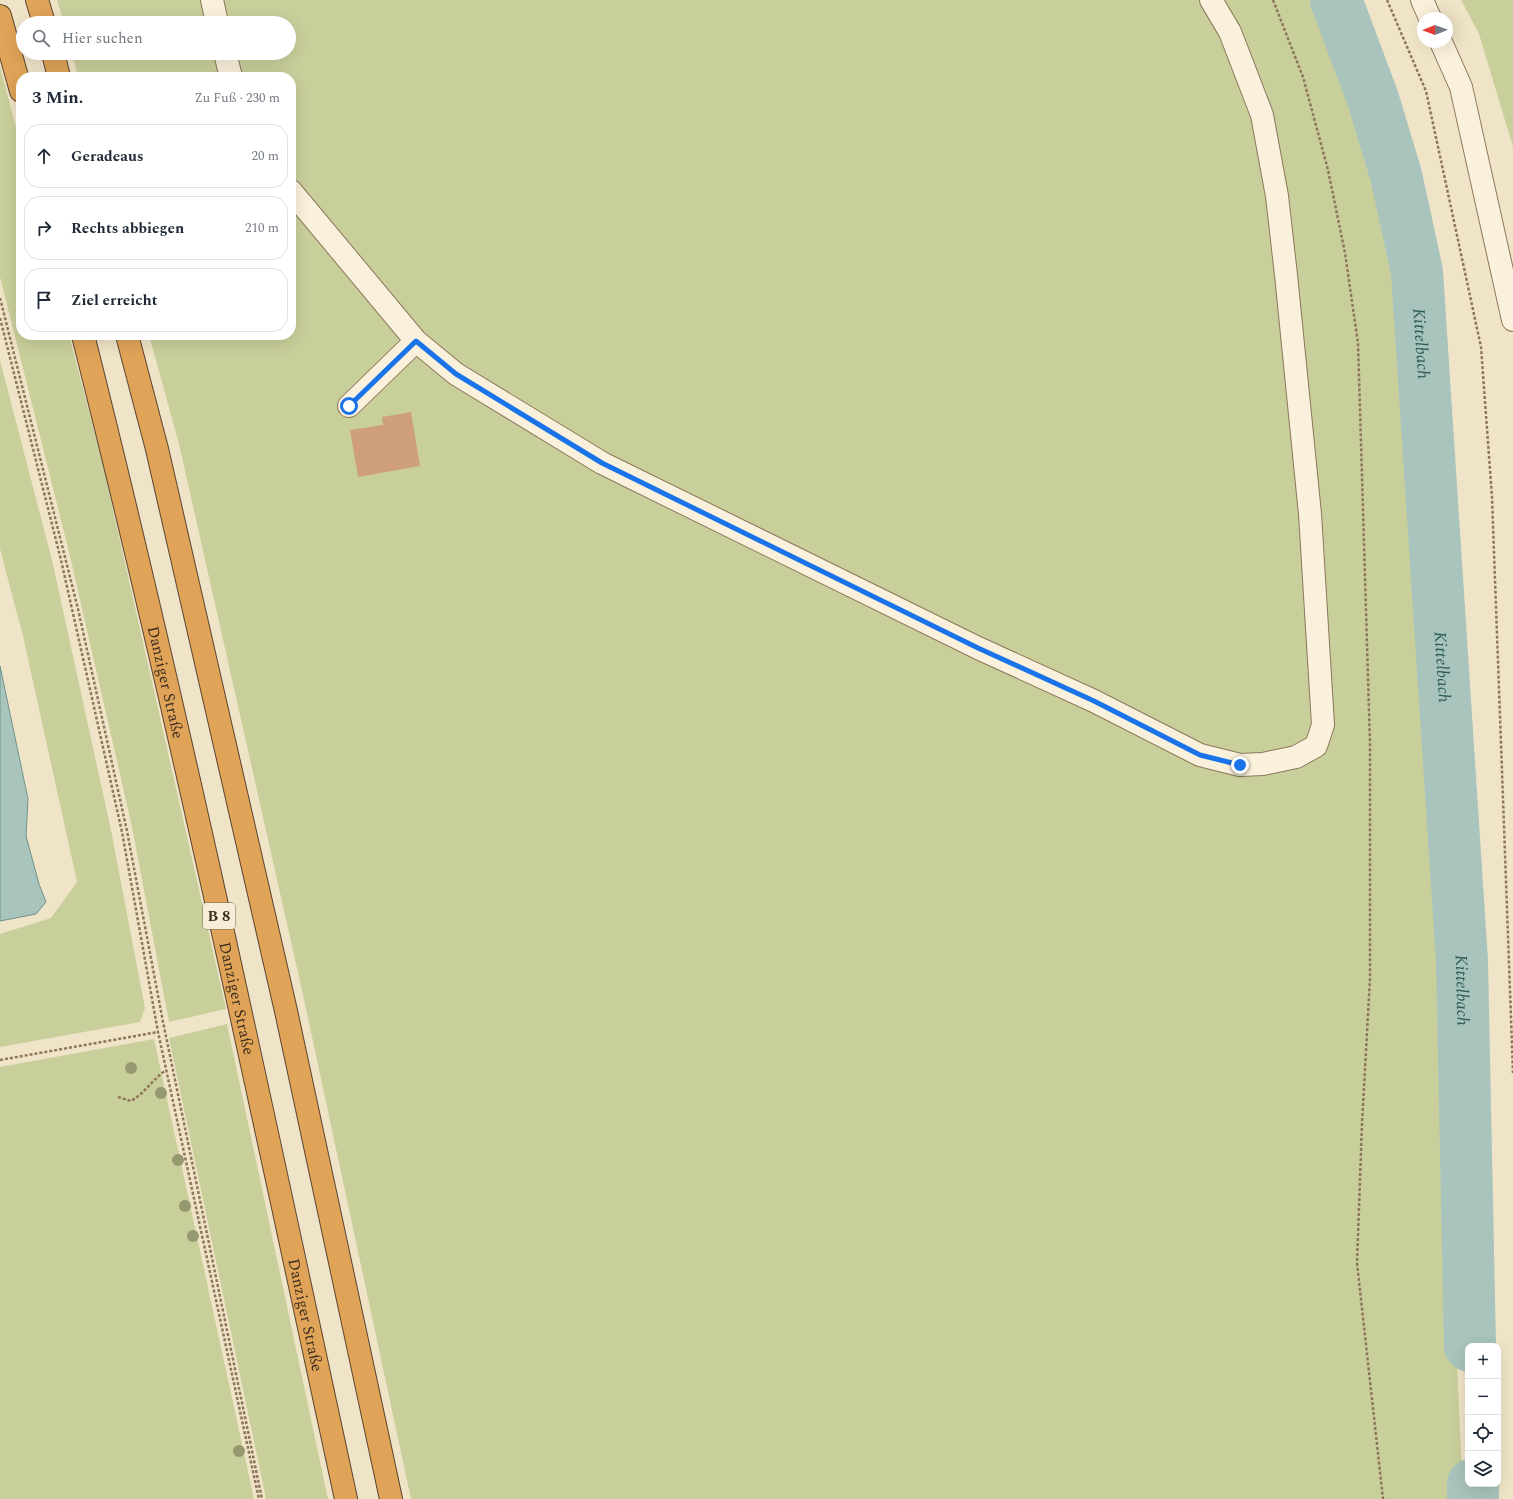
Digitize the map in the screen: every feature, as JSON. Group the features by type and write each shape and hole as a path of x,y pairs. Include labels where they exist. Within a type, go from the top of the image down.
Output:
{"highway":[{"path":"37,0 42,16"},
{"path":"0,16 16,73"},
{"path":"55,60 58,72"},
{"name":"Danziger Straße","path":"84,340 115,462 242,1017 346,1499"},
{"path":"128,340 157,449 286,1011 390,1499"}],"lane":[{"path":"212,0 215,16"},
{"path":"296,197 416,341 456,374 602,463 978,648 1094,701 1200,755 1240,765 1263,764 1296,757 1316,746 1323,725 1310,514 1286,275 1277,196 1262,115 1230,32 1211,0"},
{"path":"1422,0 1427,12"},
{"path":"1444,48 1461,87 1513,320"},
{"path":"227,60 230,72"},
{"path":"349,406 416,341"}],"path":[{"path":"1273,0 1303,77 1328,170 1345,253 1358,343 1370,791 1370,978 1362,1124 1357,1263 1383,1499"},
{"path":"1387,0 1426,90 1481,347 1492,497 1513,1073"},
{"path":"0,298 78,609 127,831 163,1022 260,1499"},
{"path":"0,318 61,560 122,832 158,1032 260,1499"},
{"path":"0,1060 158,1032"},
{"path":"118,1097 131,1101 135,1099 166,1070"}],"green space":[{"path":"57,0 1320,0 1403,260 1418,494 1430,739 1463,1499 411,1499 305,1004 179,444 150,340 296,340 296,72 77,72 74,60 296,60 296,16 62,16"},
{"path":"1461,0 1513,0 1513,147 1479,34"},
{"path":"0,66 16,128 16,340 70,340 102,461 226,1009 169,1022 132,827 70,556 0,277"},
{"path":"0,360 52,560 111,830 145,1008 140,1022 0,1047 0,934 51,918 77,882 23,636 0,549"},
{"path":"227,1024 328,1499 266,1499 169,1038"},
{"path":"154,1039 254,1499 0,1499 0,1067"}],"water":[{"path":"0,666 28,799 26,836 39,884 46,902 36,914 0,921"}],"building":[{"path":"411,412 420,466 358,477 350,430 383,425 382,417"}],"waterway":[{"name":"Kittelbach","path":"1336,0 1373,99 1396,175 1417,272 1462,961 1470,1343"},
{"name":"Kittelbach","path":"1473,1487 1473,1499"}],"route":[{"path":"349,406 416,341 456,374 602,463 978,648 1094,701 1200,755 1240,765"}]}
